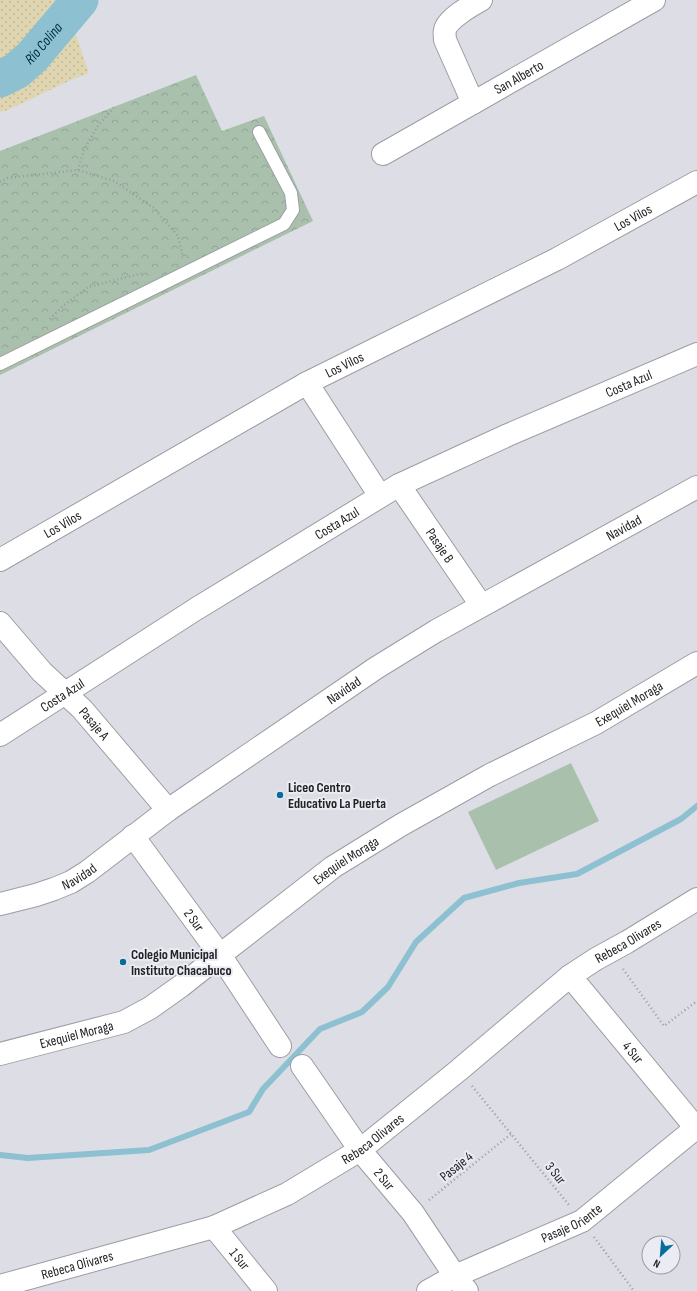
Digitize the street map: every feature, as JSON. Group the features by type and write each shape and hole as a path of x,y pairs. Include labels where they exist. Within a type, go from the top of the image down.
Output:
{"street":[{"path":"473,103 445,40 445,30 450,22 481,0"},
{"name":"San Alberto","path":"383,154 654,0"},
{"name":"Los Vilos","path":"0,560 307,383 557,260 697,182"},
{"name":"Costa Azul","path":"0,736 64,693 196,609 399,485 515,432 697,354"},
{"path":"307,383 380,496"},
{"name":"Pasaje B","path":"399,485 481,605"},
{"name":"Navidad","path":"0,904 36,895 71,882 101,862 168,810 376,668 481,605 697,487"},
{"name":"Pasaje A","path":"0,623 42,672 82,709 168,810"},
{"name":"Exequiel Moraga","path":"0,1054 124,1022 150,1008 181,986 333,867 401,825 483,778 596,723 697,663"},
{"name":"2 Sur","path":"133,836 220,955 280,1046"},
{"name":"Rebeca Olivares","path":"0,1286 214,1227 287,1194 360,1150 459,1070 570,976 697,899"},
{"name":"4 Sur","path":"570,976 697,1127"},
{"name":"2 Sur","path":"302,1066 360,1150 413,1213 462,1284"},
{"name":"Pasaje Oriente","path":"428,1291 462,1284 582,1221 697,1127"},
{"name":"1 Sur","path":"214,1227 266,1291"}],"lane":[{"path":"0,364 284,224 294,210 291,193 259,132"}],"path":[{"path":"78,170 84,150 97,127 115,106"},
{"path":"0,182 8,178 78,170 114,181 154,208 178,236 183,258"},
{"path":"48,322 63,306 88,287 148,272"},
{"path":"610,951 664,1026 697,1001"},
{"name":"3 Sur","path":"459,1070 582,1221 634,1291"},
{"name":"Pasaje 4","path":"413,1213 511,1134"}],"sand":[{"path":"0,0 64,0 89,73 8,110 0,112"}],"green space":[{"path":"196,75 222,131 264,116 313,221 0,375 0,151"},
{"path":"571,763 599,821 496,870 468,812"}],"waterway":[{"name":"Río Colina","path":"0,79 16,71 32,57 80,0"},
{"path":"0,1155 28,1158 149,1150 249,1112 263,1089 320,1029 362,1012 388,987 416,942 464,898 519,883 577,874 681,819 697,806"}],"place":[{"name":"Liceo Centro Educativo La Puerta","path":"280,795"},
{"name":"Colegio Municipal Instituto Chacabuco","path":"123,962"}]}
